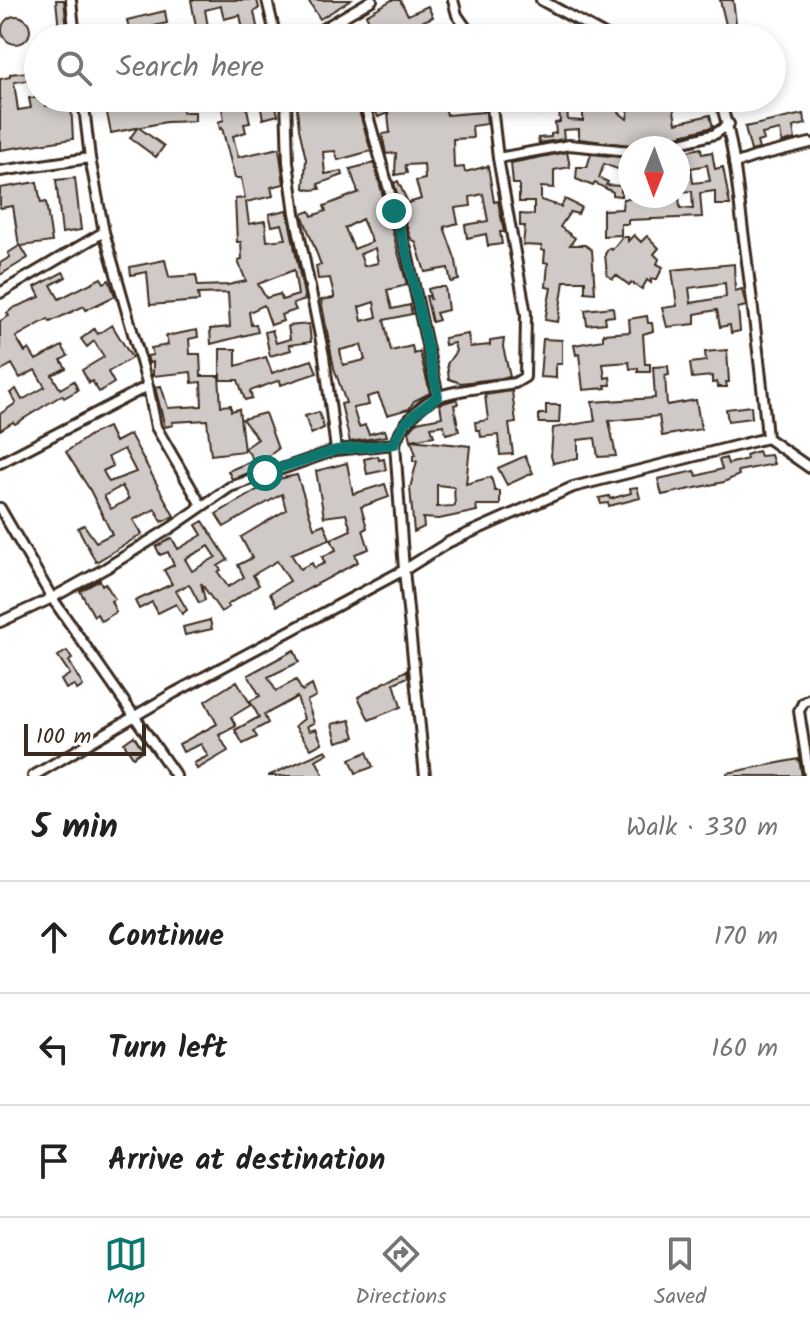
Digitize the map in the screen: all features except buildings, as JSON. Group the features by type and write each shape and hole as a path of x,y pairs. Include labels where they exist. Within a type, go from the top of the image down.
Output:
{"street":[{"path":"71,0 74,24"},
{"path":"267,0 273,24"},
{"path":"332,24 372,0"},
{"path":"453,0 463,24"},
{"path":"541,0 585,24"},
{"path":"342,18 343,24"},
{"path":"85,112 104,232 148,386 156,427 201,505"},
{"path":"286,112 288,162 295,213 324,356 336,450"},
{"path":"367,112 407,253 438,396"},
{"path":"425,776 395,444 404,423 438,396 515,383 525,377 526,314 493,112"},
{"path":"724,112 729,124 758,340 767,438"},
{"path":"690,140 715,134 729,124"},
{"path":"734,164 810,143"},
{"path":"498,158 569,145 618,150"},
{"path":"0,171 90,158"},
{"path":"0,293 104,232"},
{"path":"0,463 148,386"},
{"path":"33,776 174,693 404,570 449,542 573,487 767,438 810,468"},
{"path":"0,622 52,598 172,527 230,487 336,450 395,444"},
{"path":"0,508 52,598 176,776"},
{"path":"809,776 799,711 803,703 810,699"}],"route":[{"path":"265,473 336,450 395,444 404,423 438,396 407,253 394,211"}]}
